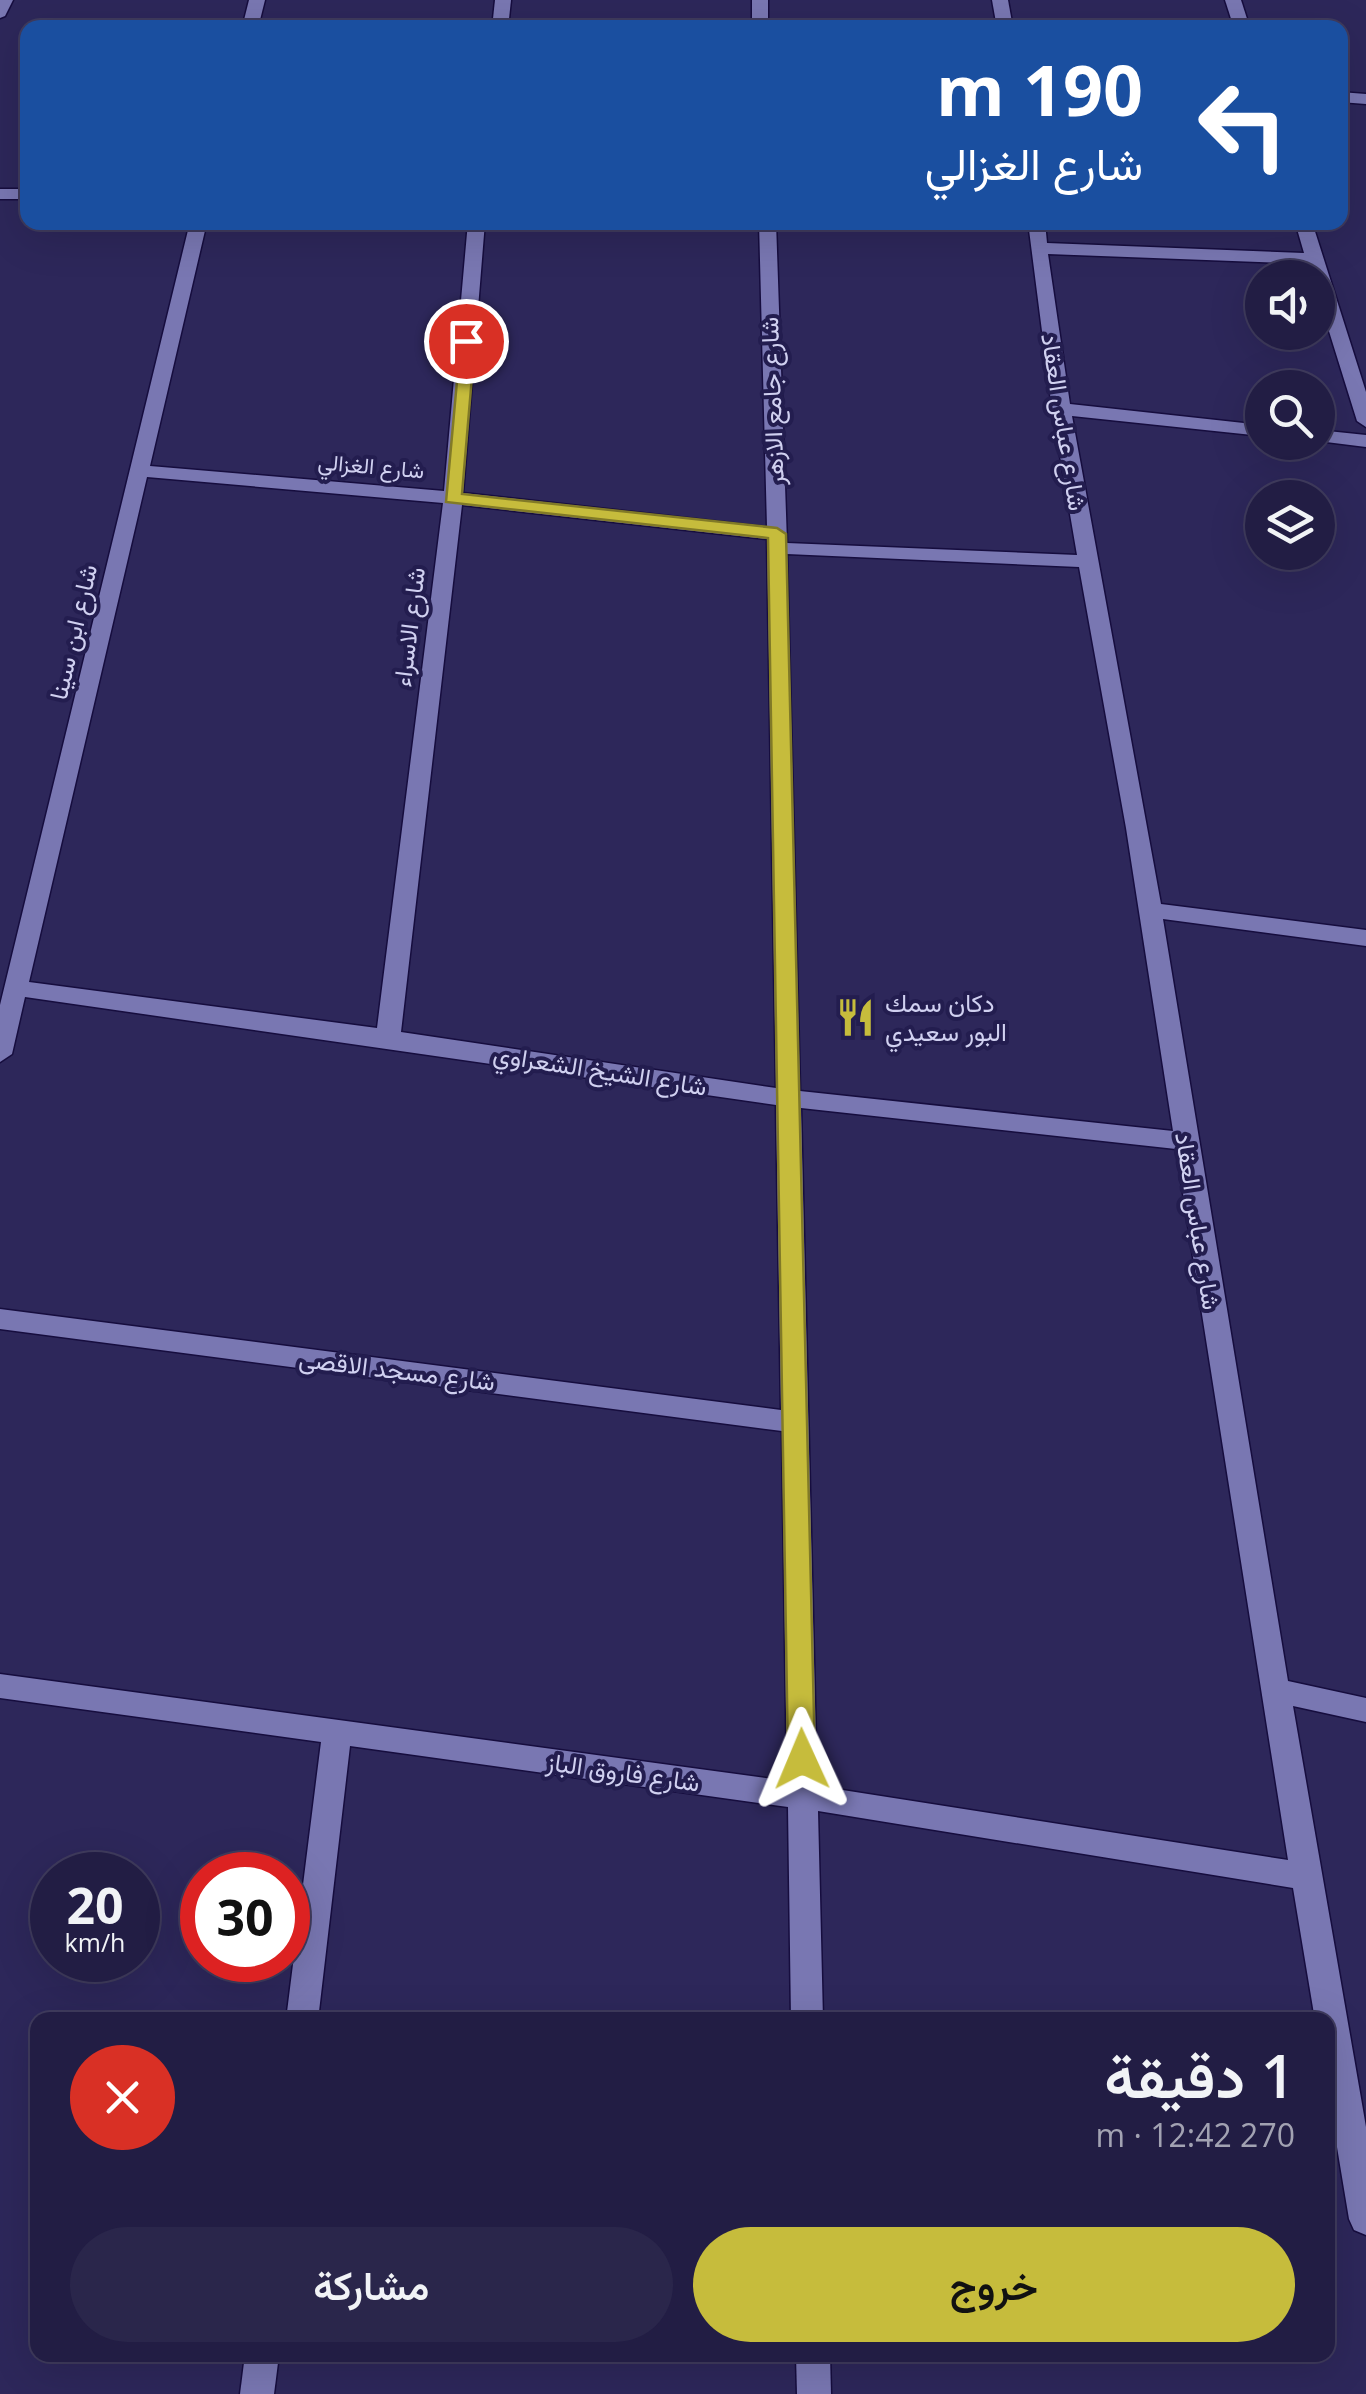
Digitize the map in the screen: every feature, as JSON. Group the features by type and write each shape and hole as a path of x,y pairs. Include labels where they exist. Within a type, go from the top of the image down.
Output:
{"street":[{"path":"0,13 5,0"},
{"name":"شارع ابن سينا","path":"0,1054 197,230"},
{"name":"شارع الاسراء","path":"388,1038 452,498 476,230"},
{"name":"شارع جامع الازهر","path":"767,230 807,2012"},
{"path":"1305,230 1366,421"},
{"path":"1037,235 1314,259"},
{"name":"شارع عباس العقاد","path":"1037,235 1085,560 1151,910 1184,1142 1329,2012"},
{"path":"1061,409 1245,428"},
{"path":"1335,438 1366,441"},
{"name":"شارع الغزالي","path":"140,471 452,498 777,541 1085,560"},
{"path":"1151,910 1366,938"},
{"name":"شارع الشيخ الشعراوي","path":"17,988 789,1098 1184,1142"},
{"name":"شارع مسجد الاقصى","path":"0,1318 794,1422"},
{"name":"شارع فاروق الباز","path":"0,1686 802,1796 1304,1876"},
{"path":"1274,1690 1366,1710"},
{"path":"303,2012 336,1732"},
{"name":"شارع عباس العقاد","path":"1335,2047 1366,2218"},
{"path":"258,2394 261,2362"},
{"path":"813,2362 814,2394"}],"place":[{"name":"دكان سمك البور سعيدي","path":"855,1017"}],"route":[{"path":"466,341 452,498 777,534 802,1759"}]}
